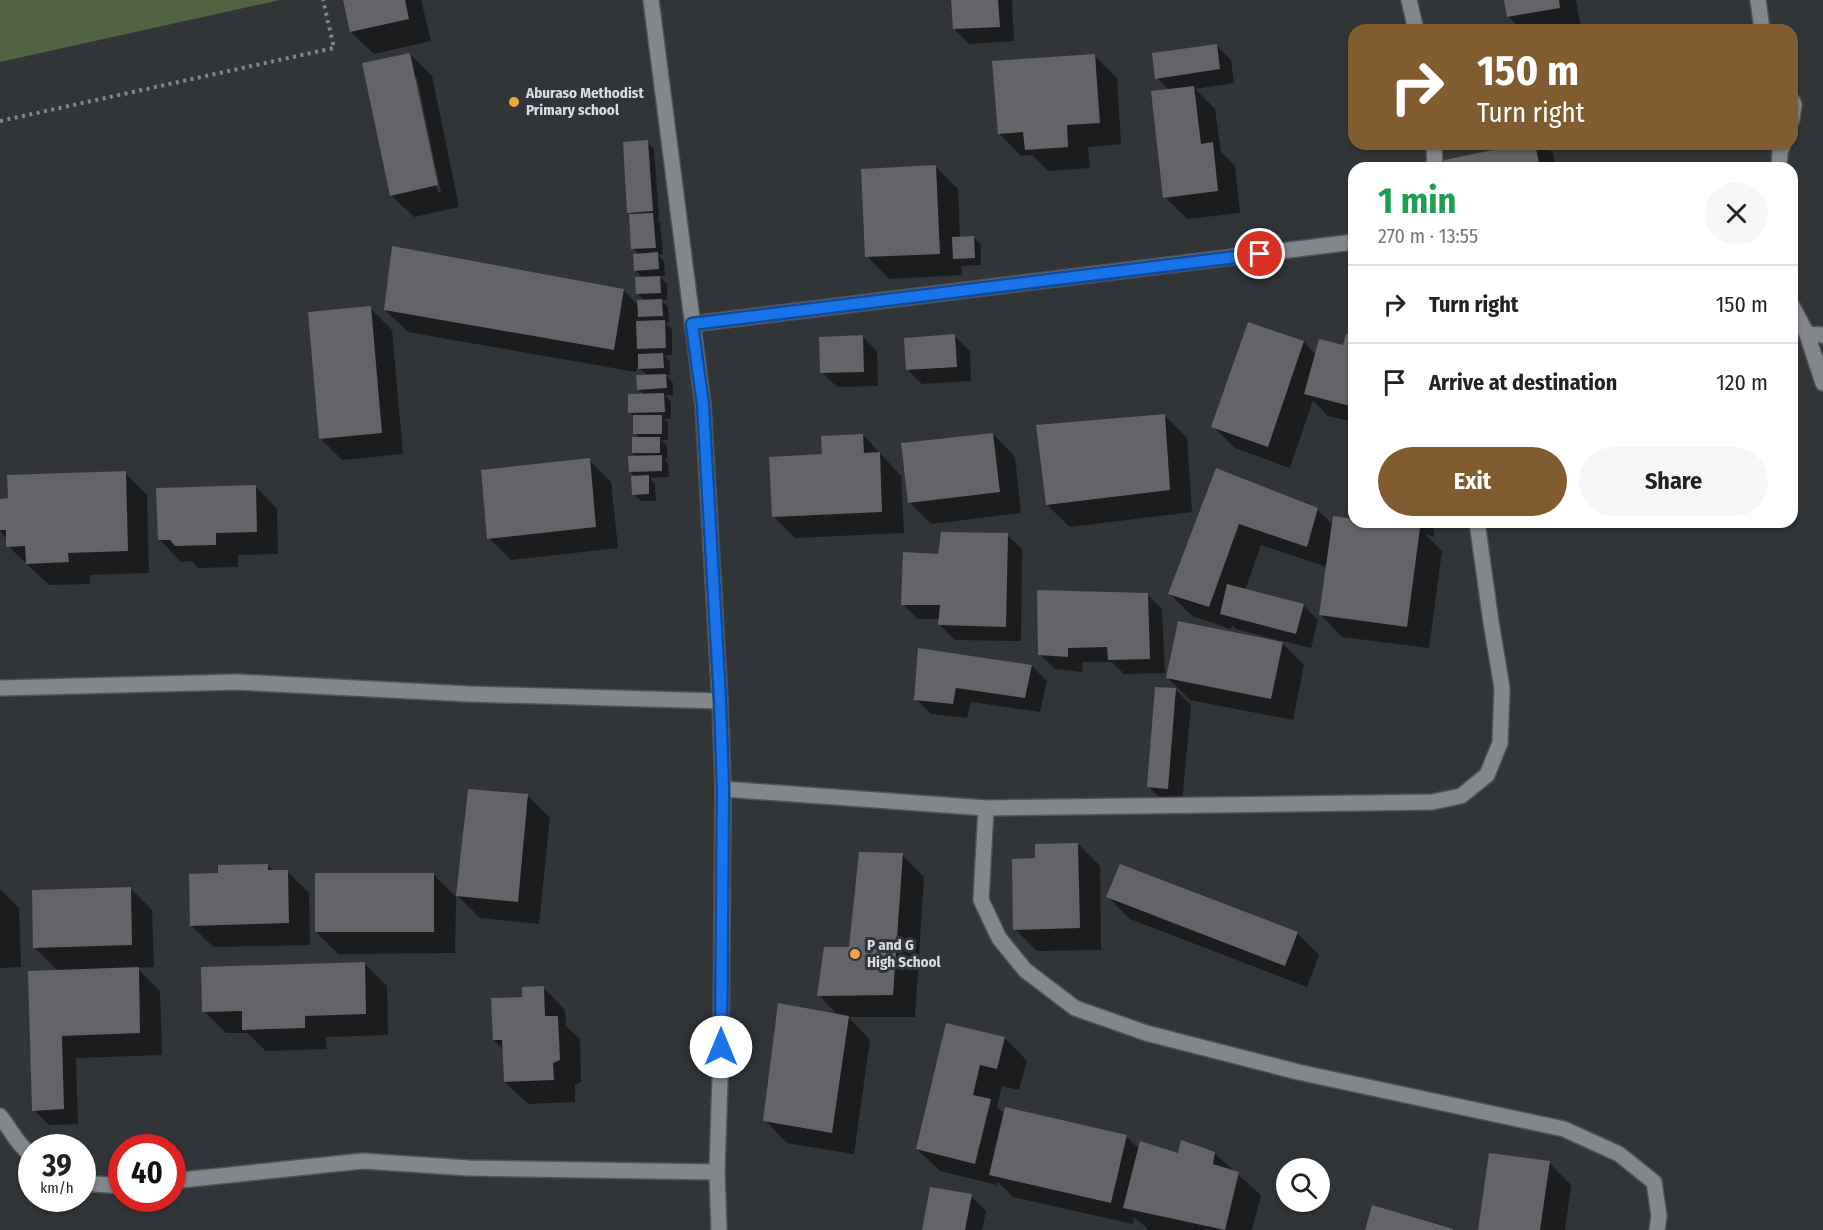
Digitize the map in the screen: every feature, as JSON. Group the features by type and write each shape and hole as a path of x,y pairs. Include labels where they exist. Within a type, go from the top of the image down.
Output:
{"street":[{"path":"651,0 703,405 720,700 723,789 721,1047 717,1172 719,1230"},
{"path":"1409,0 1415,24"},
{"path":"1758,0 1761,24"},
{"path":"692,324 1348,243"},
{"path":"1798,313 1815,334 1823,383"},
{"path":"723,789 986,808 1432,802 1461,796 1487,775 1500,743 1502,688 1478,528"},
{"path":"0,688 237,682 469,694 720,700"},
{"path":"986,808 981,900 999,938 1024,970 1075,1008 1146,1033 1298,1072 1564,1129 1619,1154 1654,1182 1659,1216 1657,1230"},
{"path":"0,1116 18,1142"},
{"path":"186,1180 363,1161 469,1168 717,1172"}],"path":[{"path":"0,121 334,48 323,0"}],"green space":[{"path":"0,0 280,0 0,62"}],"building":[{"path":"343,0 405,0 409,19 350,32"},
{"path":"951,0 998,0 1000,27 953,29"},
{"path":"1504,0 1559,0 1560,8 1507,17"},
{"path":"1217,44 1220,69 1155,79 1152,53"},
{"path":"410,53 438,185 390,196 362,63"},
{"path":"1095,54 1100,123 1067,125 1068,147 1025,150 1023,132 998,134 992,61"},
{"path":"1194,86 1201,144 1213,142 1218,191 1163,198 1151,91"},
{"path":"648,140 653,211 627,213 623,142"},
{"path":"1493,150 1536,150 1539,162 1444,162 1444,160"},
{"path":"936,165 940,254 865,257 861,169"},
{"path":"653,213 656,248 631,249 629,214"},
{"path":"974,236 975,258 953,259 952,237"},
{"path":"392,246 624,289 614,350 384,310"},
{"path":"658,252 659,269 634,271 633,254"},
{"path":"660,276 661,293 636,294 635,277"},
{"path":"662,299 663,316 638,317 637,300"},
{"path":"371,306 382,433 319,439 308,312"},
{"path":"665,320 666,348 637,349 636,321"},
{"path":"1248,322 1304,341 1268,447 1211,427"},
{"path":"955,334 957,367 906,370 904,338"},
{"path":"1346,334 1348,334 1348,405 1304,394 1319,339 1343,345"},
{"path":"863,335 864,372 820,373 819,337"},
{"path":"663,353 664,368 638,369 638,354"},
{"path":"666,374 667,388 637,390 636,375"},
{"path":"664,393 665,412 628,413 628,394"},
{"path":"1165,414 1170,490 1046,505 1036,425"},
{"path":"633,415 662,415 662,434 633,434"},
{"path":"993,433 1000,492 908,503 901,443"},
{"path":"863,434 864,453 880,452 882,512 772,517 769,457 822,454 821,436"},
{"path":"632,437 660,437 660,453 632,453"},
{"path":"662,455 662,471 629,472 628,456"},
{"path":"590,458 596,527 487,539 481,470"},
{"path":"1216,468 1318,508 1307,547 1239,524 1209,607 1168,594"},
{"path":"126,471 128,551 68,553 69,562 26,564 25,546 6,547 6,530 0,530 0,499 8,498 7,475"},
{"path":"649,475 649,494 632,495 631,476"},
{"path":"256,485 257,532 216,533 216,545 175,546 170,540 158,540 156,488"},
{"path":"1333,516 1348,518 1348,528 1420,528 1407,627 1319,615"},
{"path":"941,532 1008,533 1006,627 938,625 940,605 901,605 903,552 938,554"},
{"path":"1227,584 1304,604 1296,634 1220,614"},
{"path":"1037,590 1148,593 1150,659 1108,660 1107,647 1068,648 1068,657 1038,655"},
{"path":"1178,621 1283,642 1271,699 1166,678"},
{"path":"918,648 1032,665 1025,698 956,688 953,704 914,700"},
{"path":"1155,687 1176,688 1168,789 1147,787"},
{"path":"468,789 528,794 518,902 456,896"},
{"path":"1078,843 1080,928 1013,930 1012,859 1035,858 1035,844"},
{"path":"859,852 903,853 893,995 817,996 824,947 849,947"},
{"path":"268,864 268,870 288,870 289,923 190,926 189,874 218,873 218,865"},
{"path":"1120,864 1298,932 1285,966 1106,897"},
{"path":"315,873 434,873 434,932 315,932"},
{"path":"131,887 132,945 33,948 32,890"},
{"path":"365,962 366,1014 305,1016 305,1028 242,1030 242,1011 202,1012 201,967"},
{"path":"139,967 140,1033 62,1036 64,1109 32,1111 28,971"},
{"path":"544,986 545,1016 558,1016 560,1060 553,1063 554,1080 504,1082 502,1040 493,1040 491,998 522,997 522,987"},
{"path":"778,1003 849,1016 832,1133 763,1121"},
{"path":"946,1023 1005,1037 997,1069 980,1065 973,1095 991,1099 975,1164 916,1149"},
{"path":"1005,1107 1127,1135 1111,1203 989,1175"},
{"path":"1181,1140 1215,1152 1213,1164 1239,1172 1225,1230 1123,1208 1140,1141 1178,1153"},
{"path":"1489,1153 1550,1161 1540,1230 1478,1230"},
{"path":"930,1187 972,1194 965,1230 922,1230"},
{"path":"1372,1205 1453,1229 1453,1230 1365,1230"}],"place":[{"name":"Aburaso Methodist Primary school","path":"514,102"},
{"name":"P and G High School","path":"855,954"}],"route":[{"path":"721,1047 723,789 720,700 703,405 692,324 1260,254"}]}
